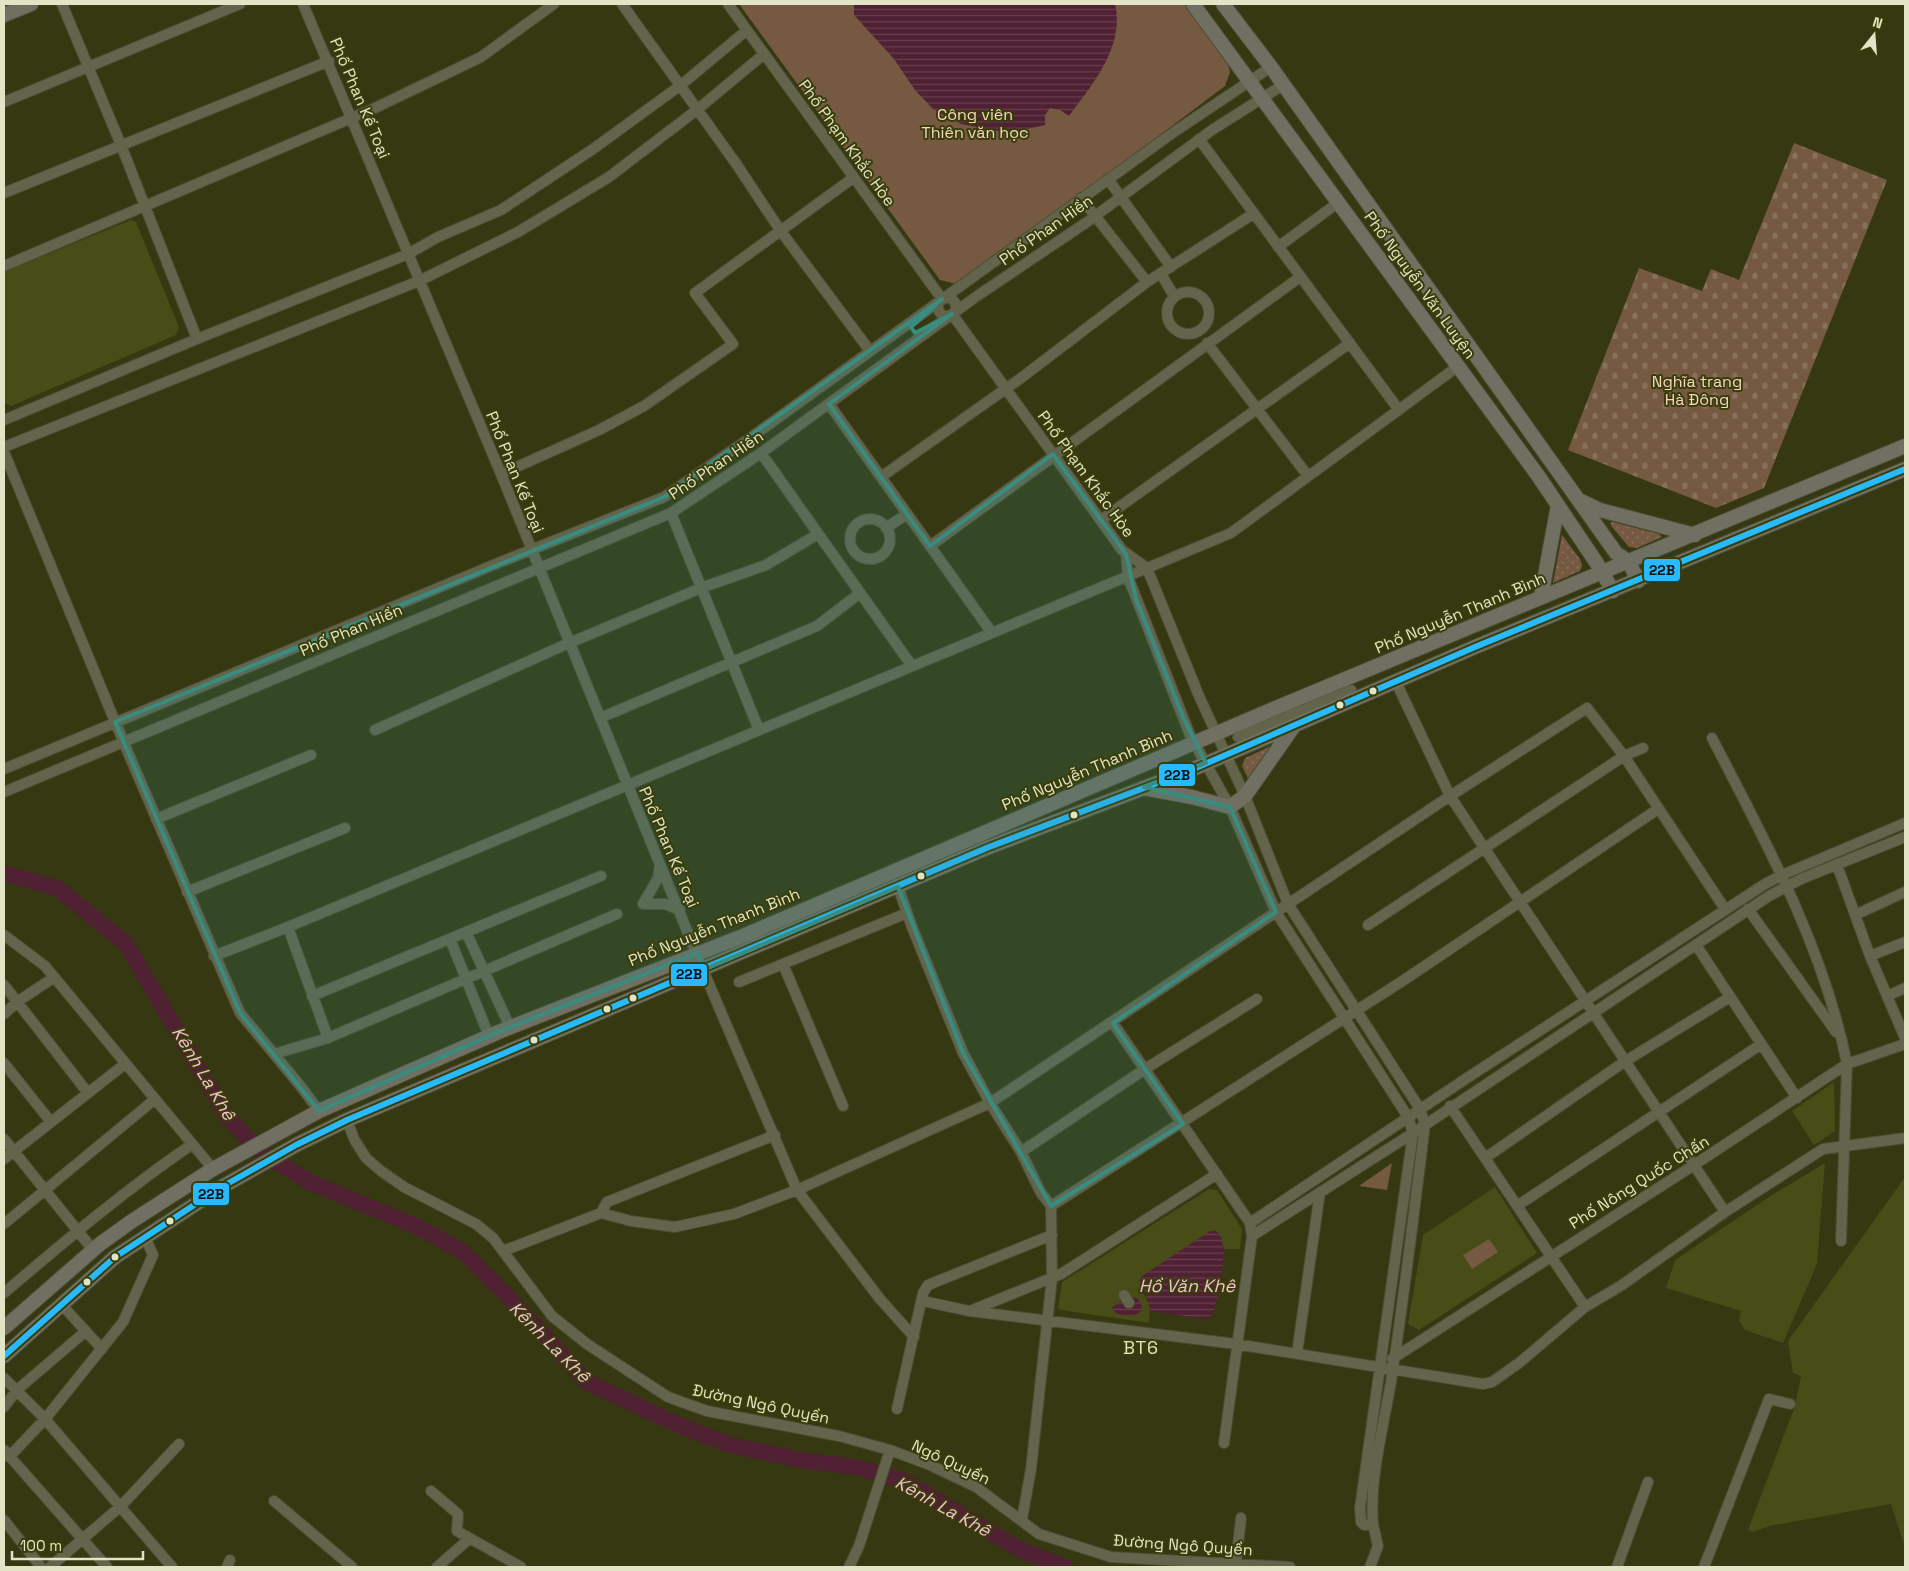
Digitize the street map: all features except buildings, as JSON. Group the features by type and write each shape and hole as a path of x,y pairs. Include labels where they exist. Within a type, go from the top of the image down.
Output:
{"main road":[{"path":"4,15 31,4"},
{"name":"Phố Nguyễn Văn Luyện","path":"1192,4 1339,202 1558,505 1602,572 1612,591"},
{"name":"Phố Nguyễn Văn Luyện","path":"1223,4 1271,67 1616,553 1629,562 1638,581"},
{"name":"Phố Nguyễn Thanh Bình","path":"212,1170 319,1111 510,1027 743,936 1541,597 1695,535 1905,446"},
{"name":"Phố Nguyễn Thanh Bình","path":"145,1237 230,1183 296,1145 348,1120 989,847 1226,755 1475,647 1905,469"},
{"path":"1580,501 1600,510 1695,535"},
{"path":"1541,597 1558,505"},
{"path":"1142,788 1192,797 1230,807 1245,796 1295,725"},
{"path":"4,1328 93,1250 132,1221 212,1170"},
{"path":"4,1356 115,1256 145,1237"}],"street":[{"path":"62,4 121,145 196,339"},
{"path":"4,102 240,4"},
{"name":"Phố Phan Kế Toại","path":"303,4 329,61 568,643 698,953 703,970 798,1190 880,1299 914,1337"},
{"path":"4,266 353,119 481,57 554,4"},
{"path":"622,4 698,109 780,230 870,351"},
{"name":"Phố Phạm Khắc Hòe","path":"728,4 942,299 948,298 953,300 956,306 952,314 1126,554 1148,568"},
{"path":"4,420 196,339 408,254 438,237 501,210 593,149 681,86 747,30"},
{"path":"4,447 419,281 518,232 608,177 698,109 764,54"},
{"path":"4,193 329,61"},
{"name":"Phố Phan Hiền","path":"4,769 530,550 664,497 1081,198 1271,67"},
{"name":"Phố Phan Hiền","path":"4,792 671,513 761,453 952,314 1096,214 1199,139 1283,84"},
{"path":"1199,139 1399,410"},
{"path":"500,474 599,430 644,406 733,344 695,293 853,178"},
{"path":"1108,179 1171,267"},
{"path":"1081,198 1096,214 1147,282"},
{"path":"1278,247 1339,202"},
{"path":"881,477 1006,388 1147,282 1253,214"},
{"path":"1161,274 1174,296"},
{"path":"930,546 1053,454 1300,276"},
{"path":"1187,291 1200,295 1208,306 1209,320 1201,331 1188,335 1175,331 1167,321 1166,307 1174,296 1187,291"},
{"path":"1207,343 1255,409 1308,476"},
{"path":"1101,520 1350,343"},
{"path":"214,956 288,927 1231,533 1457,367"},
{"path":"829,404 992,633"},
{"path":"4,452 123,741 240,1014 319,1111"},
{"path":"761,453 912,666"},
{"path":"671,513 759,730"},
{"path":"886,528 907,514"},
{"path":"869,519 881,522 889,532 890,545 883,556 871,560 858,557 853,550 850,547 850,534 856,523 869,519"},
{"path":"376,730 568,643 701,588 766,565 818,534"},
{"path":"839,563 853,550"},
{"name":"Phố Phạm Khắc Hòe","path":"1126,554 1128,577 1194,744 1230,807 1276,912 1408,1116 1413,1133"},
{"path":"1148,568 1216,735 1245,796 1288,904 1420,1109 1425,1124 1393,1368 1377,1466 1372,1509 1378,1546 1370,1567"},
{"path":"600,718 817,626 860,593"},
{"path":"1396,682 1450,796 1482,848 1586,1001 1624,1062 1725,1212"},
{"path":"1238,737 1351,690"},
{"path":"503,1251 601,1213 662,1226 682,1226 741,1212 798,1190 990,1103 1113,1023 1450,796 1587,708 1624,756 1725,909"},
{"path":"1712,738 1788,885 1824,980 1843,1042 1847,1064 1841,1241"},
{"path":"1368,925 1624,756 1643,748"},
{"path":"156,819 311,755"},
{"path":"1051,1206 1183,1124 1404,980 1658,809"},
{"path":"1250,1223 1408,1116 1725,909 1782,875 1905,823"},
{"path":"187,892 345,828"},
{"path":"1252,1236 1413,1133 1450,1106 1594,1013 1748,909 1788,885 1905,837"},
{"path":"660,865 654,885 642,904 665,904 680,910"},
{"path":"1837,865 1870,956 1905,1038"},
{"path":"312,996 601,876"},
{"path":"898,887 964,1053 990,1103 1021,1152 1041,1193 1051,1206 1052,1278 1031,1468 1022,1520"},
{"path":"1856,914 1905,892"},
{"path":"1748,909 1843,1042"},
{"path":"739,982 907,913"},
{"path":"274,1054 328,1038 466,977 617,914"},
{"path":"288,927 328,1038"},
{"path":"466,932 510,1027"},
{"path":"4,935 44,966 212,1170"},
{"path":"450,939 489,1036"},
{"path":"1870,956 1905,942"},
{"path":"1696,945 1760,1045 1797,1098"},
{"path":"783,964 842,1106"},
{"path":"4,1014 17,1002 53,978"},
{"path":"610,1001 662,979"},
{"path":"4,986 88,1093"},
{"path":"1887,996 1905,988"},
{"path":"1485,1158 1624,1062 1730,998"},
{"path":"1021,1152 1145,1069 1257,999"},
{"path":"1113,1023 1250,1223 1252,1236 1224,1443"},
{"name":"Phố Nông Quốc Chấn","path":"1381,1367 1847,1064 1905,1044"},
{"path":"1517,1206 1760,1045"},
{"path":"4,1063 51,1122"},
{"path":"4,1159 124,1064"},
{"path":"4,1224 154,1100"},
{"path":"1450,1106 1585,1307"},
{"name":"Đường Ngô Quyền","path":"348,1120 354,1139 366,1158 381,1171 404,1187 476,1224 493,1238 552,1316 594,1350 668,1397 707,1411 839,1436 888,1456"},
{"path":"1373,1524 1364,1525 1361,1522 1360,1508 1413,1133"},
{"path":"601,1213 607,1202 775,1135"},
{"path":"923,1301 968,1311 1095,1325 1297,1353 1483,1384 1492,1382 1585,1307 1622,1285 1725,1212 1823,1149 1843,1144 1905,1138"},
{"path":"4,1139 93,1250"},
{"path":"4,1293 78,1230 161,1165 191,1146"},
{"path":"968,1311 1061,1274 1218,1174"},
{"path":"1297,1353 1320,1192"},
{"path":"897,1409 923,1301 923,1293 928,1285 1052,1236"},
{"path":"107,1567 7,1453 44,1419 123,1322 153,1255 145,1237"},
{"path":"61,1304 102,1349"},
{"path":"4,1407 17,1390 86,1331"},
{"path":"4,1378 44,1419 172,1567"},
{"path":"1704,1567 1769,1399 1790,1404"},
{"path":"50,1567 83,1541 121,1506 179,1444"},
{"path":"849,1567 888,1456"},
{"name":"Ngô Quyền","path":"888,1456 930,1465 976,1487 1022,1520"},
{"path":"1619,1567 1648,1482"},
{"path":"431,1491 458,1514 457,1531 521,1567"},
{"path":"274,1501 352,1567"},
{"path":"1236,1563 1241,1518"},
{"path":"4,1520 41,1567"},
{"name":"Đường Ngô Quyền","path":"1022,1520 1039,1534 1111,1557 1290,1567"},
{"path":"437,1567 469,1539"}],"highlighted area":[{"path":"942,299 911,327 915,333 952,314 829,404 930,546 1053,454 1126,554 1136,599 1184,719 1206,763 1144,787 1230,807 1276,912 1113,1023 1183,1124 1051,1206 963,1053 898,887 703,970 698,953 501,1031 319,1111 240,1013 115,722 664,497"}],"shaded area":[{"path":"131,220 136,222 179,327 176,335 11,406 4,403 4,272"},
{"path":"1834,1082 1835,1131 1814,1145 1792,1111"},
{"path":"1825,1163 1817,1264 1783,1343 1745,1330 1739,1321 1741,1311 1666,1288 1675,1260 1769,1197"},
{"path":"1905,1177 1905,1548 1891,1504 1769,1526 1753,1532 1748,1530 1795,1406 1801,1376 1793,1373 1788,1341"},
{"path":"1495,1187 1537,1253 1419,1330 1408,1324 1423,1235"},
{"path":"1209,1189 1217,1190 1242,1229 1240,1249 1224,1249 1219,1233 1141,1289 1150,1305 1149,1323 1058,1308 1062,1282"}],"green space":[{"name":"Công viên Thiên văn học","path":"739,4 1184,4 1227,62 1230,72 1225,86 961,285 940,280"},
{"name":"Nghĩa trang Hà Đông","path":"1794,143 1887,180 1764,488 1716,508 1568,450 1639,268 1702,291 1711,269 1739,280"},
{"path":"1613,522 1659,534 1662,537 1637,548 1629,547 1612,527 1610,523"},
{"path":"1562,535 1580,559 1582,566 1580,571 1553,583"},
{"path":"1274,746 1248,778 1242,766 1245,758"},
{"path":"1392,1163 1387,1190 1359,1186"},
{"path":"1489,1239 1498,1252 1472,1269 1463,1255"}],"water":[{"path":"854,4 1115,4 1117,20 1115,35 1105,64 1069,116 1060,110 1050,108 1045,115 1045,125 1009,133 961,124 933,109 915,90 894,59 854,15"},
{"name":"Hồ Văn Khê","path":"1210,1231 1216,1231 1221,1237 1223,1246 1222,1269 1214,1313 1206,1319 1150,1311 1149,1303 1139,1278"},
{"path":"1127,1297 1136,1297 1141,1303 1142,1310 1139,1313 1126,1316 1117,1313 1111,1308"}],"waterway":[{"name":"Kênh La Khê","path":"4,873 57,888 126,944 227,1116 261,1153 312,1183 416,1226 462,1251 511,1300 587,1382 681,1426 731,1445 801,1460 855,1467 902,1480 1021,1550 1065,1567"}],"transit line":[{"name":"22B","path":"4,1356 115,1257 220,1188 296,1145 347,1120 989,847 1191,770 1475,647 1905,469"}],"district":[{"name":"BT6","path":"1141,1347"}]}
